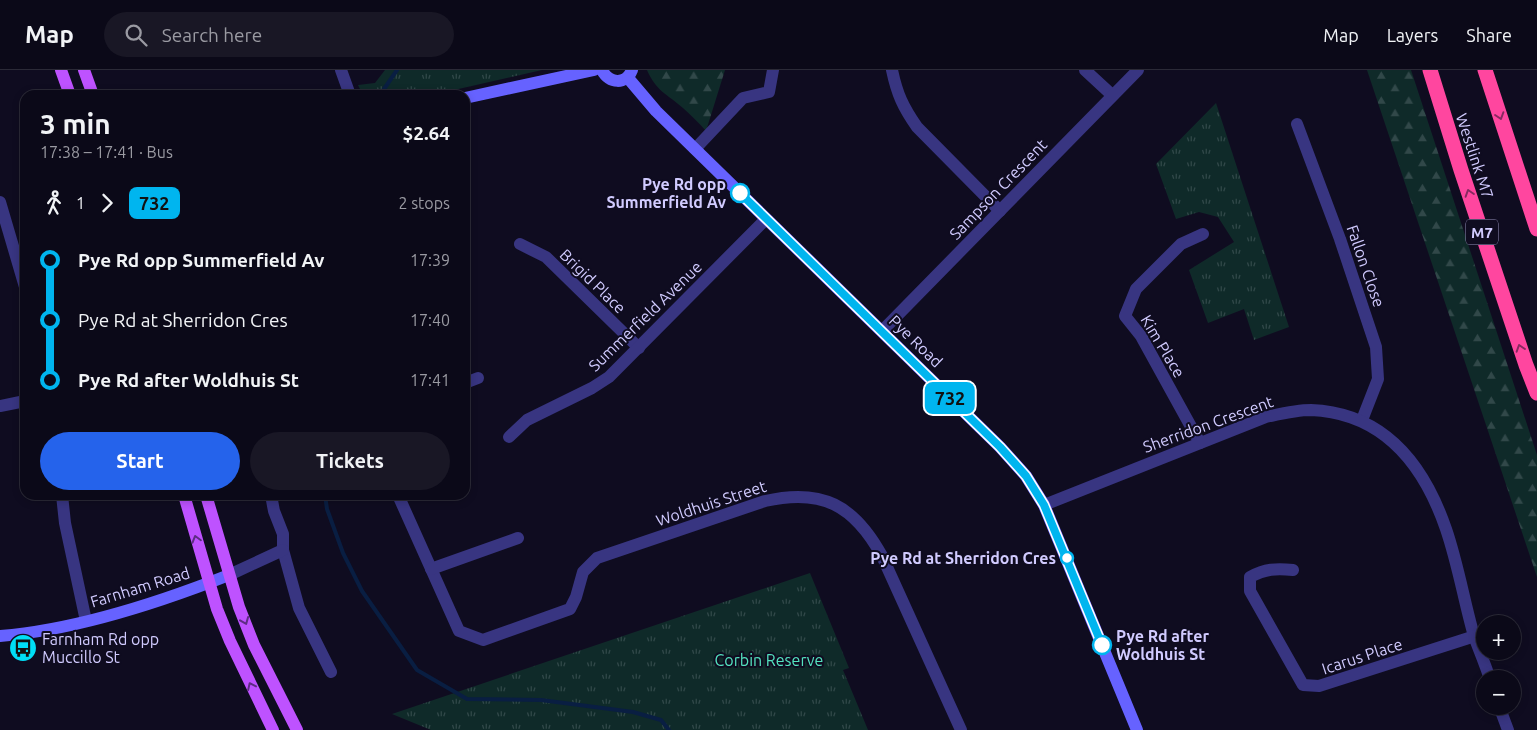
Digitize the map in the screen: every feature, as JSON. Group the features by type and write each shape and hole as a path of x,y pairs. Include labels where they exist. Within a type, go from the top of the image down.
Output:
{"highway":[{"name":"Westlink M7","path":"1430,70 1461,170 1537,393"},
{"path":"1485,70 1537,229"}],"main road":[{"path":"61,70 68,90"},
{"path":"84,70 91,90"},
{"path":"185,500 208,583 230,641 273,730"},
{"path":"207,500 229,575 254,645 297,730"}],"street":[{"path":"341,70 348,90"},
{"path":"470,97 594,70"},
{"path":"602,70 607,78 618,81 630,74"},
{"path":"695,149 743,98 769,92 773,70"},
{"path":"892,70 897,94 916,127 1000,211"},
{"path":"1085,70 1112,95"},
{"name":"Sampson Crescent","path":"882,331 1138,70"},
{"name":"Pye Road","path":"630,74 656,110 1014,462 1044,505 1137,730"},
{"name":"Fallon Close","path":"1297,124 1340,239 1376,347 1378,380 1362,420"},
{"path":"0,202 5,238 20,276"},
{"name":"Summerfield Avenue","path":"510,437 527,420 600,384 617,371 766,219"},
{"name":"Kim Place","path":"1200,443 1140,336 1125,316 1136,289 1181,244 1203,234"},
{"name":"Brigid Place","path":"520,244 546,257 639,348"},
{"path":"0,406 20,402"},
{"name":"Sherridon Crescent","path":"1044,505 1266,418 1310,410 1362,420 1388,437 1405,454 1433,496 1446,530 1475,636 1487,670"},
{"name":"Woldhuis Street","path":"431,569 459,631 483,640 570,609 576,597 583,572 597,558 765,501 801,495 818,498 835,504 861,525 873,539 961,730"},
{"path":"63,500 67,532 86,621"},
{"path":"272,500 299,608 331,672"},
{"path":"400,500 431,569 518,538"},
{"name":"Farnham Road","path":"0,636 86,621 208,583 285,556"},
{"name":"Icarus Place","path":"1293,570 1276,568 1261,571 1250,577 1250,591 1304,685 1318,686 1475,636"},
{"path":"1502,715 1508,730"}],"green space":[{"path":"385,70 542,70 454,90 360,90 358,85 375,83"},
{"path":"647,70 725,70 706,131 686,111 658,88"},
{"path":"1367,70 1411,70 1537,455 1537,577"},
{"path":"1216,103 1289,327 1254,340 1244,309 1208,323 1189,270 1234,242 1218,217 1199,212 1176,219 1156,164"},
{"name":"Corbin Reserve","path":"810,573 849,668 843,670 868,730 431,730 392,714"}],"waterway":[{"path":"383,90 397,70"},
{"path":"326,500 327,509 343,553 362,591 417,670 467,699 541,700 633,712 661,720 669,730"}],"bus line":[{"name":"732","path":"740,193 1000,447 1026,476 1053,523 1102,645"}],"place":[{"name":"Pye Rd opp Summerfield Av","path":"740,193"},
{"name":"Pye Rd at Sherridon Cres","path":"1067,558"},
{"name":"Pye Rd after Woldhuis St","path":"1102,645"},
{"name":"Farnham Rd opp Muccillo St","path":"23,648"}]}
